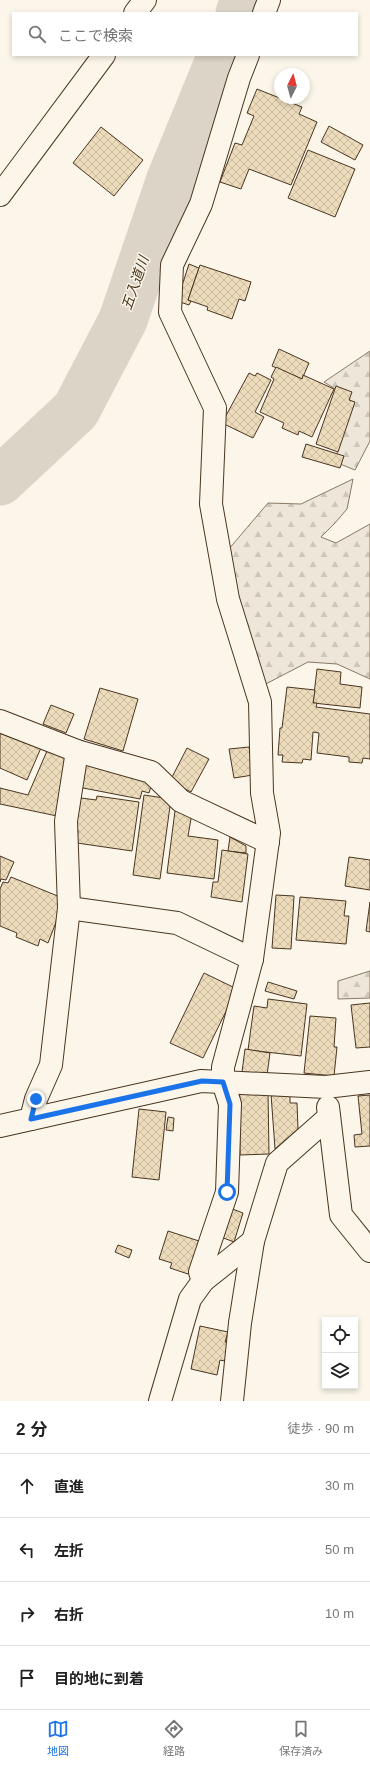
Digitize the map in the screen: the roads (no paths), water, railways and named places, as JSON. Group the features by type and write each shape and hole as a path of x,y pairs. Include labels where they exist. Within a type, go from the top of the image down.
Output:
{"street":[{"path":"136,12 145,0"},
{"path":"264,12 269,0"},
{"path":"0,194 103,56"},
{"path":"203,1281 200,1272 227,1192 230,1104 223,1082 223,1068 252,959 269,833 262,793 260,702 228,599 211,504 215,408 170,312 172,265 201,204 239,78 248,56"},
{"path":"0,721 77,751 151,772 181,801 268,842"},
{"path":"31,1119 36,1099 51,1065 69,908 66,821 77,751"},
{"path":"69,908 177,923 252,959"},
{"path":"0,1126 202,1081 326,1088 370,1082"},
{"path":"326,1088 341,1216 370,1251"},
{"path":"232,1401 240,1322 253,1241 277,1163 329,1117"},
{"path":"160,1401 190,1299 203,1281 253,1241"}],"waterway":[{"name":"五入道川","path":"240,12 245,0"},
{"name":"五入道川","path":"0,481 76,410 123,320 171,179 222,56"}]}
